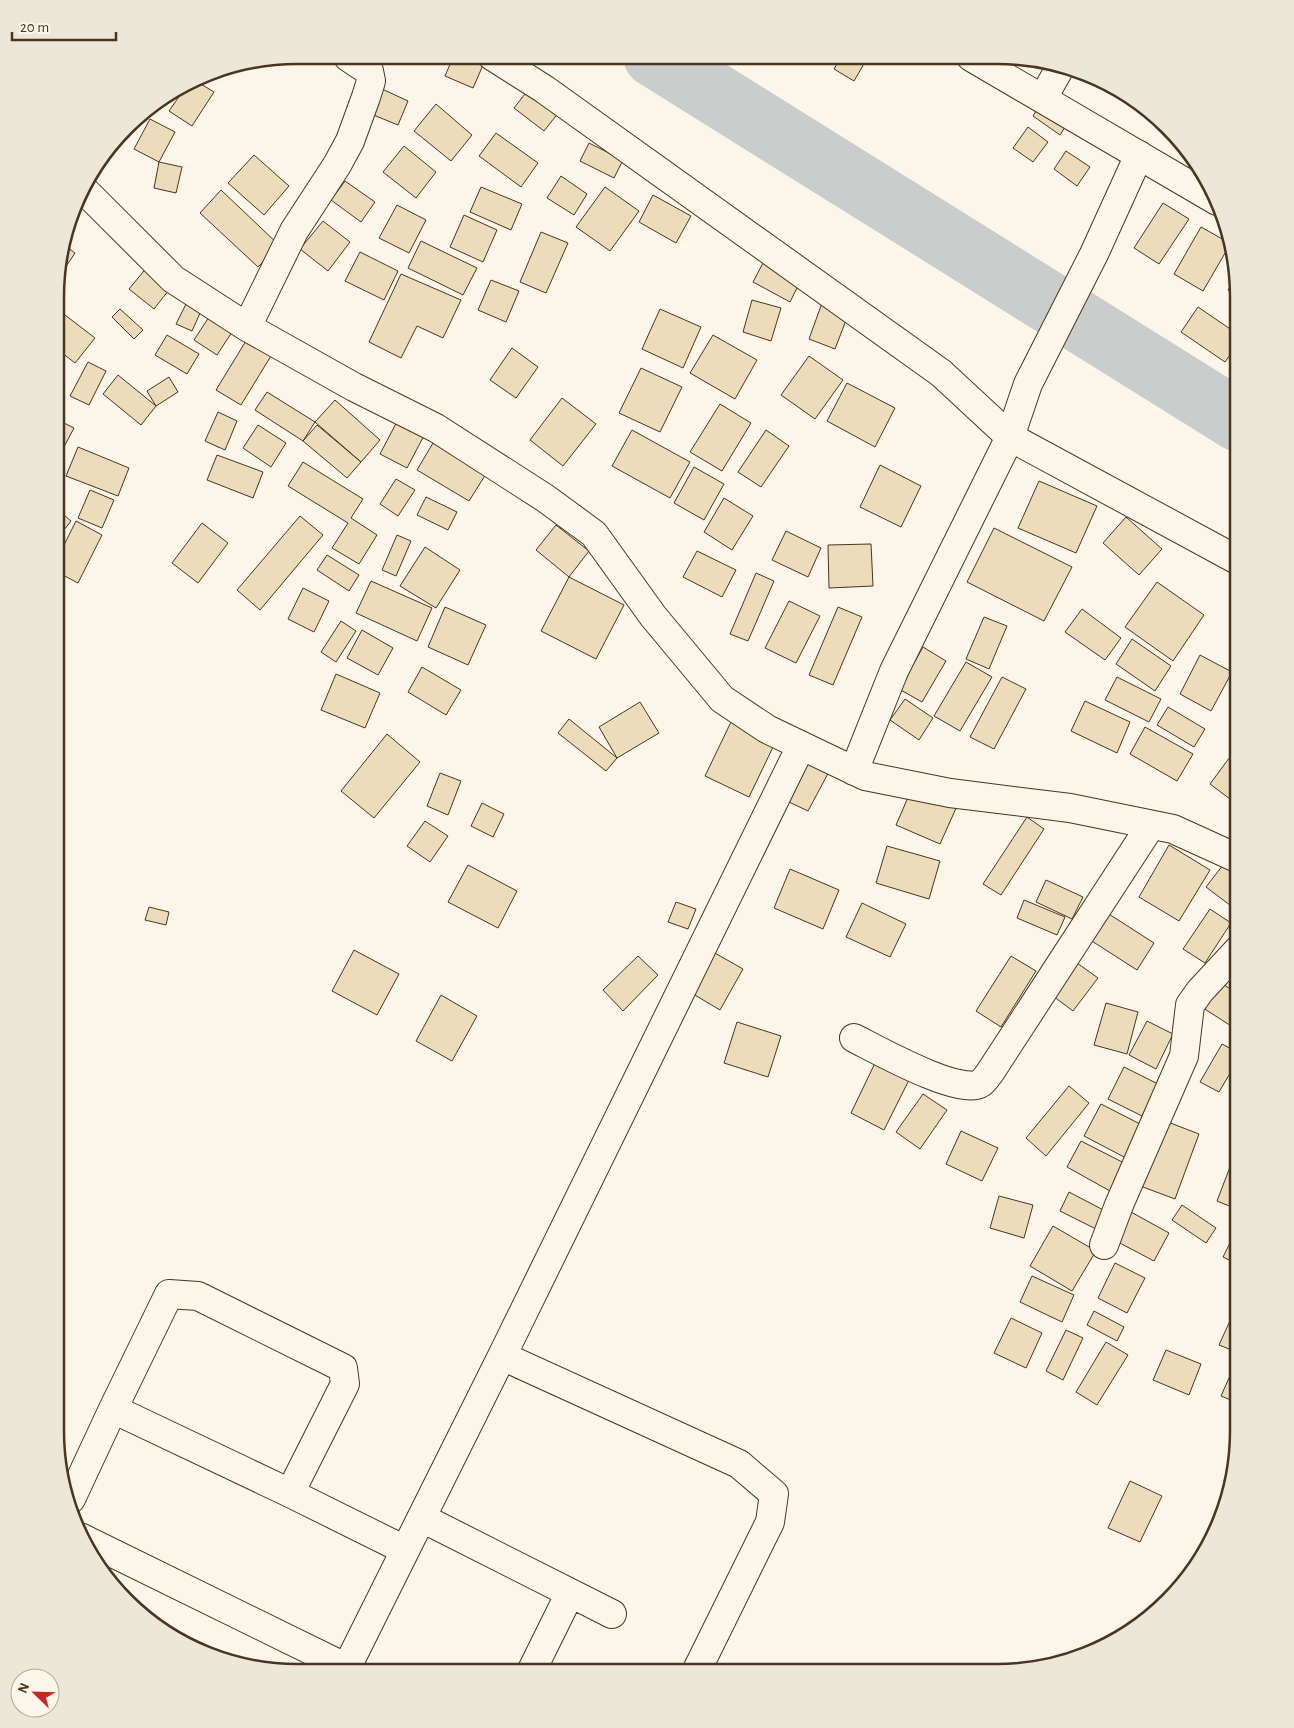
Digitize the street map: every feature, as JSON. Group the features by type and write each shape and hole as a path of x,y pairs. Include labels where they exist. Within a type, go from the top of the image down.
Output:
{"street":[{"path":"247,327 294,230 337,165 350,141 371,81 369,71 358,64"},
{"path":"505,64 544,88 941,373 1010,437 1230,556"},
{"path":"983,64 1207,195"},
{"path":"1043,98 1058,72"},
{"path":"854,771 894,671 1010,437 1028,384 1094,254 1140,155"},
{"path":"88,195 173,279 247,327 354,386 436,428 545,498 594,534 653,616 722,699 767,729 864,776 950,793 1070,808 1172,829 1230,855"},
{"path":"348,1664 502,1356 800,746"},
{"path":"854,1038 935,1078 968,1087 981,1084 1151,825"},
{"path":"1104,1245 1119,1205 1184,1056 1190,1006 1200,991 1230,959"},
{"path":"73,1495 169,1294 198,1296 343,1368 345,1384 290,1493"},
{"path":"502,1356 739,1464 774,1494 770,1522 700,1664"},
{"path":"113,1409 405,1550"},
{"path":"422,1518 612,1614"},
{"path":"93,1543 336,1664"},
{"path":"535,1664 570,1593"}],"building":[{"path":"450,64 484,64 473,88 445,76"},
{"path":"837,64 864,64 854,81 834,69"},
{"path":"202,85 214,92 192,126 169,111 180,95"},
{"path":"382,89 408,101 398,125 371,114"},
{"path":"528,90 559,112 544,131 514,108"},
{"path":"436,104 472,135 451,161 414,131"},
{"path":"1038,108 1065,127 1060,135 1033,116"},
{"path":"150,119 175,132 159,162 134,149"},
{"path":"1028,127 1048,142 1033,162 1013,148"},
{"path":"496,133 538,163 521,187 479,156"},
{"path":"589,143 623,160 614,178 580,161"},
{"path":"404,146 436,172 416,198 383,172"},
{"path":"1066,151 1090,167 1077,186 1054,169"},
{"path":"254,155 289,186 264,215 228,183"},
{"path":"159,162 182,167 176,193 154,188"},
{"path":"561,176 587,194 574,215 547,198"},
{"path":"345,181 375,202 361,222 331,200"},
{"path":"481,187 522,204 511,230 470,212"},
{"path":"605,187 639,211 610,251 576,227"},
{"path":"221,190 279,245 258,267 200,213"},
{"path":"653,195 691,216 676,243 639,222"},
{"path":"1163,203 1189,219 1159,264 1134,248"},
{"path":"397,205 426,220 409,253 379,238"},
{"path":"464,215 497,230 483,262 450,247"},
{"path":"323,221 350,242 328,271 300,249"},
{"path":"1201,227 1223,239 1226,252 1203,291 1174,274"},
{"path":"541,232 568,243 546,293 520,282"},
{"path":"421,241 477,268 463,295 408,268"},
{"path":"69,249 75,253 66,266"},
{"path":"360,252 398,271 384,300 345,281"},
{"path":"764,261 801,280 790,302 753,282"},
{"path":"148,266 172,286 154,309 129,289"},
{"path":"401,274 461,300 443,338 417,326 401,358 369,342"},
{"path":"491,280 519,291 506,322 478,310"},
{"path":"826,292 853,302 835,349 809,339"},
{"path":"752,300 781,308 771,341 743,332"},
{"path":"186,304 201,311 192,331 176,324"},
{"path":"1198,307 1230,329 1230,355 1225,362 1181,332"},
{"path":"120,309 143,330 134,339 112,317"},
{"path":"660,309 701,327 683,368 642,349"},
{"path":"211,314 234,329 217,355 194,340"},
{"path":"65,315 95,338 75,363 64,354"},
{"path":"167,335 199,354 187,374 155,355"},
{"path":"713,335 757,360 735,399 690,373"},
{"path":"249,336 274,351 241,405 216,390"},
{"path":"512,348 538,367 516,398 490,380"},
{"path":"809,356 843,380 815,419 781,395"},
{"path":"88,362 106,371 89,405 70,396"},
{"path":"641,368 682,387 660,432 619,413"},
{"path":"118,375 156,406 141,425 103,394"},
{"path":"169,377 178,392 156,406 147,391"},
{"path":"847,383 895,408 875,447 827,421"},
{"path":"267,392 315,422 303,441 255,410"},
{"path":"562,398 596,424 563,466 530,440"},
{"path":"335,400 380,440 361,462 315,422"},
{"path":"720,404 751,423 722,471 690,452"},
{"path":"218,412 237,421 225,450 205,441"},
{"path":"402,412 429,426 407,468 380,454"},
{"path":"64,423 74,428 64,447"},
{"path":"258,425 286,443 271,467 243,448"},
{"path":"317,425 361,462 347,478 303,441"},
{"path":"632,430 690,462 670,498 612,466"},
{"path":"766,430 789,446 761,487 738,472"},
{"path":"433,443 486,474 469,501 417,470"},
{"path":"78,447 129,468 118,496 66,476"},
{"path":"217,455 263,472 253,498 207,480"},
{"path":"303,462 363,499 351,518 377,535 359,564 332,548 348,523 288,486"},
{"path":"880,465 921,486 901,527 860,507"},
{"path":"694,467 724,484 704,520 674,503"},
{"path":"396,479 415,490 398,516 380,504"},
{"path":"1039,481 1097,506 1076,553 1018,528"},
{"path":"90,490 114,500 102,528 78,518"},
{"path":"426,497 457,512 448,530 417,515"},
{"path":"724,498 753,516 732,550 704,532"},
{"path":"64,515 71,521 64,530"},
{"path":"300,516 323,535 260,610 237,590"},
{"path":"1126,517 1162,549 1139,575 1103,543"},
{"path":"76,521 102,535 78,583 64,576 64,545"},
{"path":"202,523 228,543 198,583 172,563"},
{"path":"556,525 589,551 569,577 536,550"},
{"path":"994,528 1072,567 1044,621 967,582"},
{"path":"786,531 821,548 808,577 772,560"},
{"path":"397,535 411,541 396,576 382,570"},
{"path":"871,544 873,586 829,588 828,545"},
{"path":"425,547 460,570 436,608 400,586"},
{"path":"697,551 736,570 722,597 683,577"},
{"path":"327,555 359,575 349,591 317,570"},
{"path":"756,573 774,581 748,641 730,634"},
{"path":"569,577 624,605 596,659 541,631"},
{"path":"371,581 432,608 417,641 356,613"},
{"path":"1157,582 1204,615 1173,661 1125,627"},
{"path":"303,588 329,601 314,632 288,619"},
{"path":"789,601 820,616 796,663 765,648"},
{"path":"445,607 486,625 468,665 428,647"},
{"path":"838,607 862,617 833,685 809,675"},
{"path":"1082,609 1121,638 1105,660 1065,632"},
{"path":"984,617 1007,626 989,669 966,659"},
{"path":"341,621 356,631 336,662 321,652"},
{"path":"362,630 393,648 378,675 347,658"},
{"path":"1132,639 1171,666 1155,691 1116,664"},
{"path":"923,647 946,661 922,702 899,689"},
{"path":"1200,655 1230,671 1230,676 1211,711 1180,694"},
{"path":"966,662 992,677 960,731 934,716"},
{"path":"422,667 461,690 446,715 408,692"},
{"path":"336,674 380,693 365,728 321,710"},
{"path":"1002,677 1026,689 994,749 970,737"},
{"path":"1117,677 1161,699 1149,722 1105,700"},
{"path":"905,699 933,718 919,740 890,720"},
{"path":"1085,701 1130,722 1117,753 1071,731"},
{"path":"640,702 659,733 617,758 599,727"},
{"path":"1168,707 1205,729 1194,747 1157,725"},
{"path":"569,719 617,758 606,771 558,733"},
{"path":"731,722 775,743 749,797 705,776"},
{"path":"1145,727 1193,754 1177,781 1130,754"},
{"path":"387,734 420,762 374,818 341,791"},
{"path":"812,756 832,766 808,811 789,802"},
{"path":"1230,757 1230,799 1210,784"},
{"path":"440,773 461,781 448,815 427,806"},
{"path":"913,786 957,806 940,844 896,825"},
{"path":"482,803 504,814 493,837 471,826"},
{"path":"1027,817 1044,829 1001,895 983,884"},
{"path":"425,821 448,836 430,862 407,846"},
{"path":"1169,845 1210,870 1179,921 1139,897"},
{"path":"887,846 940,861 929,899 876,883"},
{"path":"1226,861 1230,864 1230,905 1206,887"},
{"path":"468,865 517,891 498,928 448,902"},
{"path":"790,869 839,890 823,929 774,908"},
{"path":"1046,880 1083,897 1072,919 1036,902"},
{"path":"1024,900 1065,917 1057,935 1017,918"},
{"path":"676,902 696,909 688,929 668,922"},
{"path":"862,903 906,924 890,957 846,937"},
{"path":"149,907 169,912 166,925 145,920"},
{"path":"1101,909 1154,943 1137,970 1084,936"},
{"path":"1210,909 1230,922 1205,963 1183,949"},
{"path":"706,948 743,969 720,1010 683,988"},
{"path":"354,950 399,974 377,1015 332,991"},
{"path":"638,956 658,975 623,1011 603,990"},
{"path":"1011,956 1036,971 1001,1027 976,1011"},
{"path":"1077,963 1098,978 1073,1011 1053,996"},
{"path":"1217,980 1230,989 1230,1025 1200,1006"},
{"path":"441,995 477,1016 452,1061 416,1041"},
{"path":"1106,1003 1138,1012 1127,1054 1094,1045"},
{"path":"1147,1021 1173,1034 1156,1069 1129,1055"},
{"path":"737,1022 781,1036 768,1077 724,1063"},
{"path":"1222,1044 1230,1048 1230,1073 1219,1092 1200,1082"},
{"path":"875,1063 909,1080 884,1130 851,1113"},
{"path":"1124,1067 1158,1084 1142,1116 1108,1099"},
{"path":"1069,1086 1089,1103 1046,1156 1026,1138"},
{"path":"923,1094 947,1110 920,1149 896,1132"},
{"path":"1101,1104 1142,1125 1126,1158 1084,1136"},
{"path":"1160,1119 1199,1134 1175,1199 1135,1184"},
{"path":"961,1131 998,1148 982,1181 946,1164"},
{"path":"1081,1141 1126,1164 1110,1191 1067,1167"},
{"path":"1230,1167 1230,1206 1217,1201"},
{"path":"1069,1192 1109,1213 1100,1231 1060,1211"},
{"path":"999,1196 1033,1205 1024,1238 990,1228"},
{"path":"1182,1205 1216,1228 1206,1243 1172,1220"},
{"path":"1131,1212 1169,1233 1154,1261 1116,1241"},
{"path":"1053,1226 1096,1251 1072,1291 1030,1266"},
{"path":"1230,1243 1230,1260 1223,1257"},
{"path":"1115,1263 1145,1278 1127,1313 1098,1298"},
{"path":"1032,1276 1074,1295 1062,1322 1020,1302"},
{"path":"1094,1311 1124,1327 1117,1341 1087,1325"},
{"path":"1011,1318 1042,1333 1026,1368 994,1353"},
{"path":"1230,1321 1230,1349 1219,1345"},
{"path":"1066,1330 1083,1338 1063,1380 1046,1371"},
{"path":"1106,1342 1128,1355 1097,1405 1076,1392"},
{"path":"1166,1350 1201,1364 1189,1395 1153,1380"},
{"path":"1230,1376 1230,1400 1221,1396"},
{"path":"1130,1481 1162,1496 1140,1542 1108,1528"}],"waterway":[{"path":"667,64 1230,415"}]}
